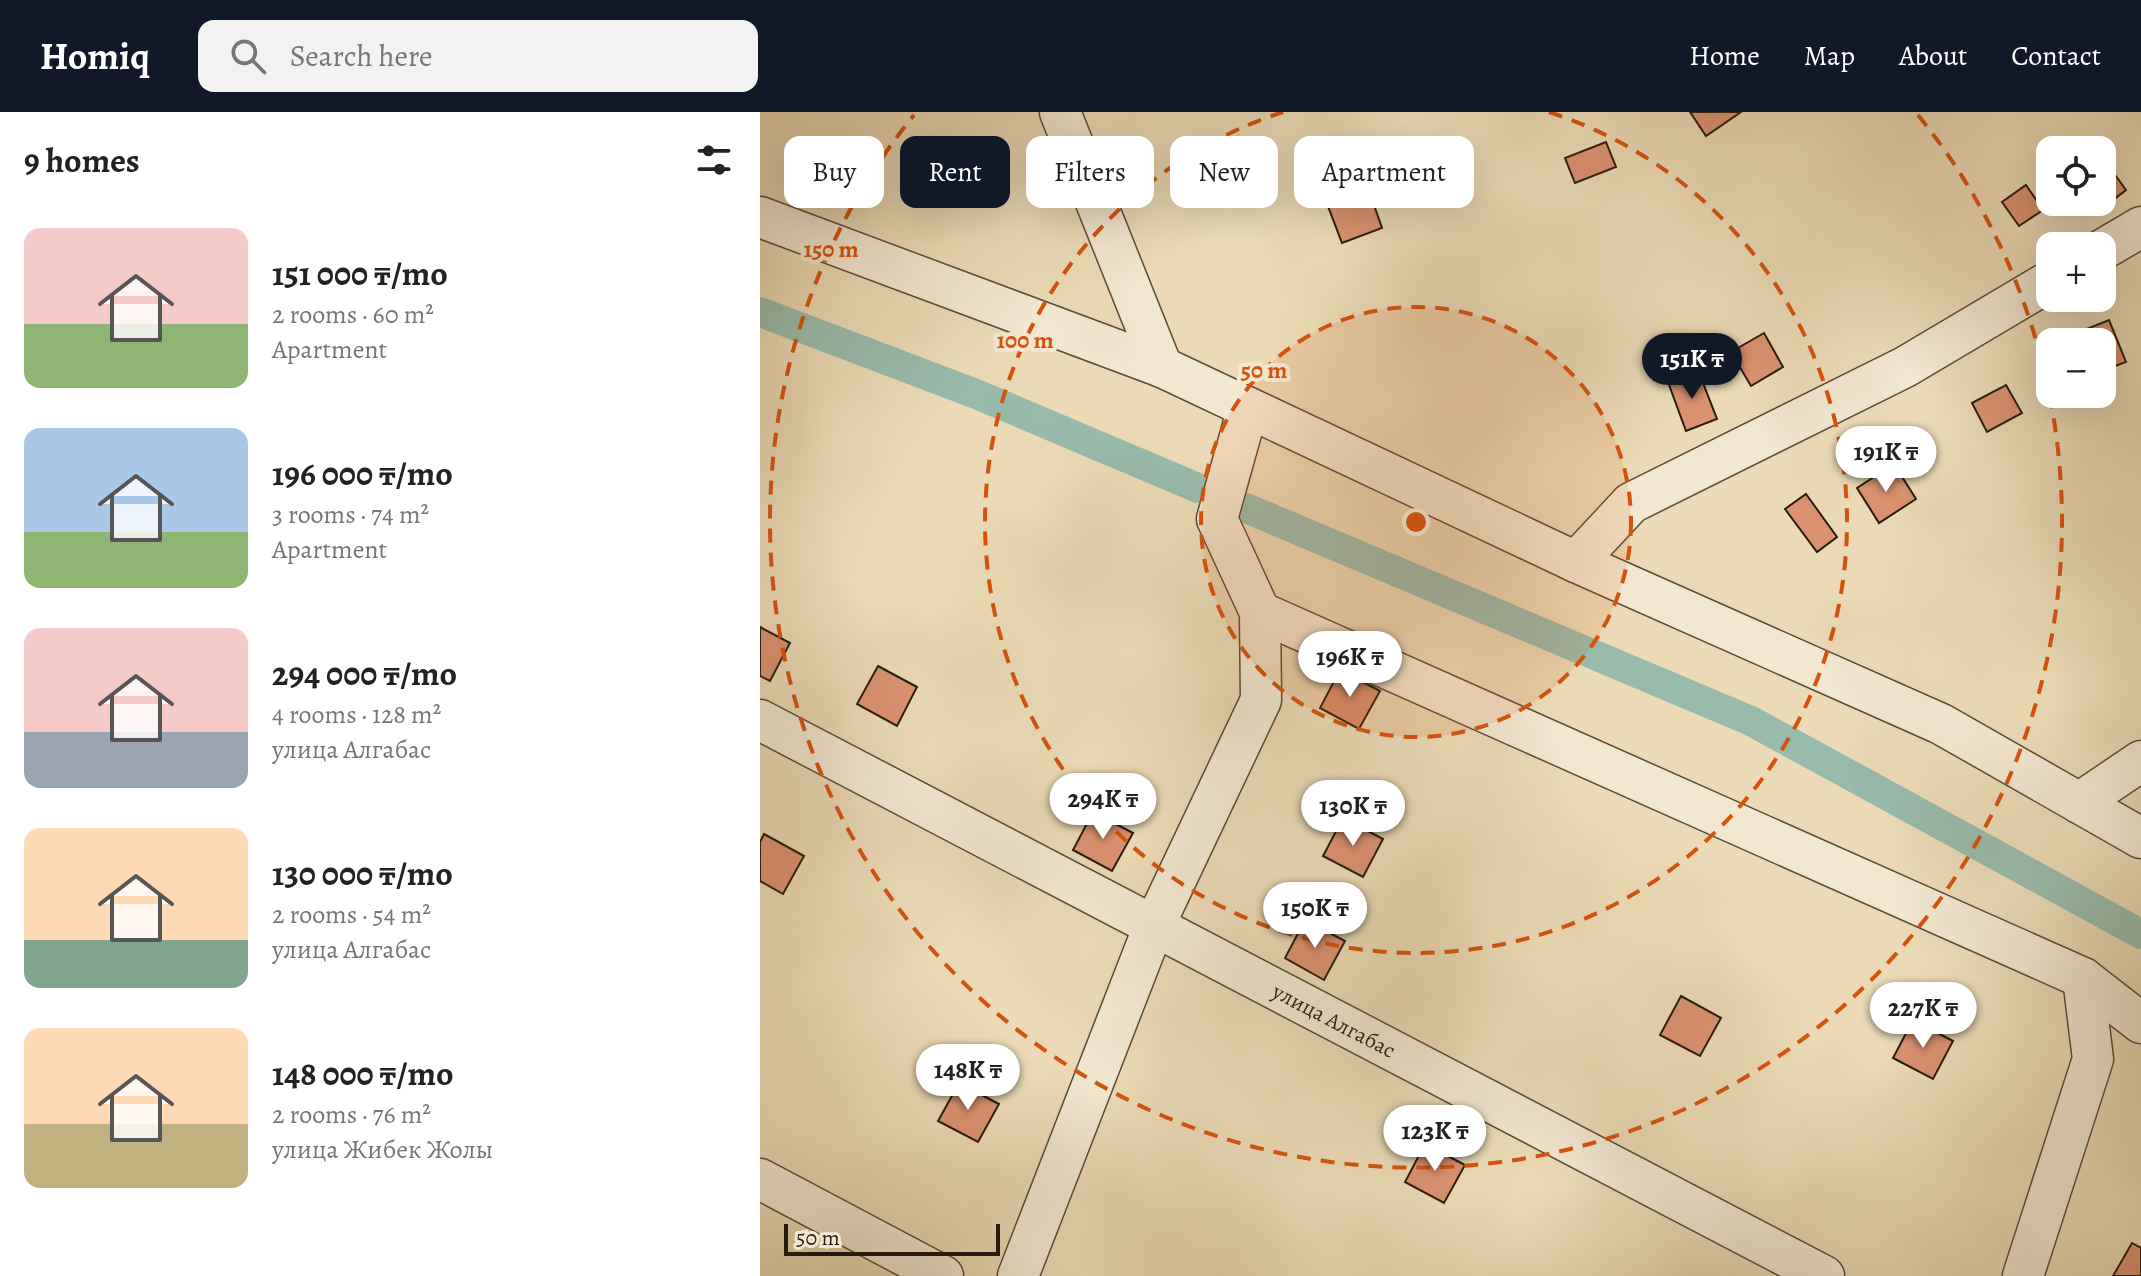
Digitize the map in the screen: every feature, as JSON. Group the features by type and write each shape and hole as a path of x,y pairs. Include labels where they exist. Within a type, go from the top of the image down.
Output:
{"street":[{"path":"1060,112 1162,367"},
{"path":"760,217 1162,367 1576,562 1941,724 2141,838"},
{"path":"2116,242 2141,227"},
{"path":"1576,562 1631,503 1905,367 2036,289"},
{"path":"1018,1276 1154,926 1261,700 1260,612 1217,519 1248,408"},
{"path":"1260,612 2083,978 2141,1023"},
{"name":"улица Алгабас","path":"760,720 1824,1276"},
{"path":"2079,803 2141,761"},
{"path":"2023,1276 2093,1059 2083,978"},
{"path":"760,1179 943,1276"}],"building":[{"path":"1690,112 1741,112 1706,136"},
{"path":"1606,142 1616,167 1575,183 1565,158"},
{"path":"2116,176 2126,190 2116,198"},
{"path":"2026,185 2036,200 2036,215 2019,226 2002,202"},
{"path":"1329,208 1375,208 1382,228 1342,243"},
{"path":"2109,320 2112,328 2089,328"},
{"path":"1764,333 1783,367 1751,386 1731,352"},
{"path":"2116,337 2126,362 2116,366"},
{"path":"1698,370 1717,419 1686,431 1668,382"},
{"path":"2006,385 2022,413 1987,432 1972,403"},
{"path":"1894,464 1916,499 1879,523 1857,488"},
{"path":"1806,494 1837,537 1817,552 1785,509"},
{"path":"760,627 790,643 770,681 760,676"},
{"path":"878,666 917,687 897,726 857,704"},
{"path":"1340,670 1380,691 1359,729 1320,708"},
{"path":"1093,812 1133,833 1112,871 1073,850"},
{"path":"1343,818 1383,839 1363,877 1323,856"},
{"path":"764,834 804,856 783,894 760,881 760,842"},
{"path":"1305,920 1345,941 1324,980 1285,958"},
{"path":"1681,996 1721,1018 1700,1056 1660,1035"},
{"path":"1913,1020 1953,1041 1933,1079 1893,1058"},
{"path":"959,1083 999,1104 978,1142 938,1121"},
{"path":"1425,1144 1465,1165 1444,1203 1405,1182"},
{"path":"2132,1243 2141,1248 2141,1276 2113,1276"}],"waterway":[{"path":"760,312 976,394 1198,488"},
{"path":"1246,508 1751,721 2141,934"}]}
